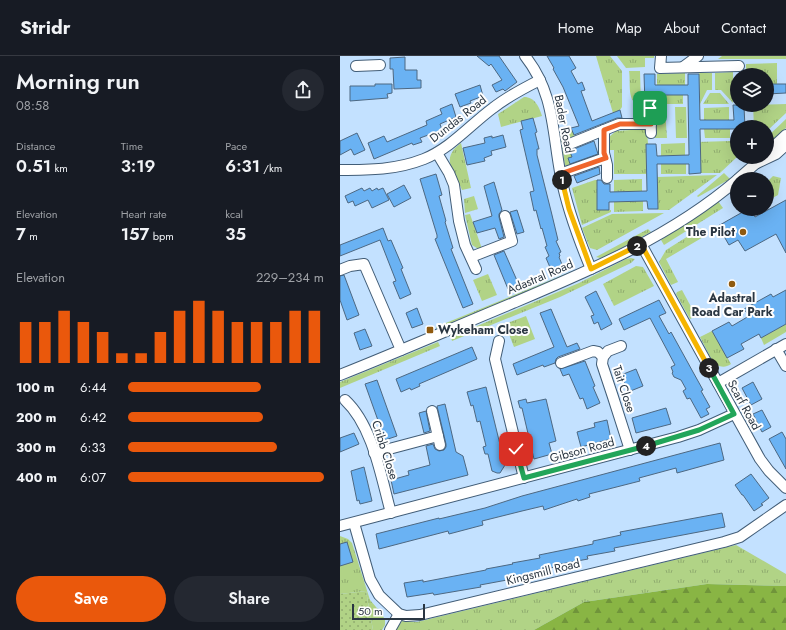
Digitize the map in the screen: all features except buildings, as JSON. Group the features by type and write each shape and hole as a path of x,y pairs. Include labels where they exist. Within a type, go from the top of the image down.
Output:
{"street":[{"name":"Bader Road","path":"525,56 540,80 552,114 560,174 569,209 591,269"},
{"path":"661,56 660,68 739,66"},
{"path":"683,67 698,56"},
{"path":"356,66 368,61 380,65"},
{"name":"Dundas Road","path":"340,170 374,171 389,169 424,159 437,153 494,107 540,80"},
{"path":"572,143 620,124 651,129 650,108"},
{"path":"604,130 604,153 608,165 608,178"},
{"path":"774,146 786,135"},
{"name":"Adastral Road","path":"774,155 786,145"},
{"path":"437,153 449,173 454,185 459,221 465,245 476,269"},
{"path":"560,174 606,158"},
{"name":"Adastral Road","path":"745,172 755,164"},
{"name":"Adastral Road","path":"340,375 591,269 641,244 683,220 730,185"},
{"path":"471,257 512,240 505,216"},
{"name":"Scarf Road","path":"641,244 760,459 769,471 786,488"},
{"path":"340,270 350,266 364,264 401,350"},
{"path":"499,341 495,359 524,478"},
{"path":"718,383 786,344"},
{"name":"Tait Close","path":"621,346 608,351 603,358 602,364 630,450"},
{"path":"776,349 786,366"},
{"path":"561,363 593,350 598,352 603,358"},
{"name":"Cribb Close","path":"346,400 354,407 362,421 374,453 391,513"},
{"path":"374,453 439,440 432,411"},
{"name":"Gibson Road","path":"340,526 630,450 692,432 734,414"},
{"name":"Kingsmill Road","path":"399,614 406,616 420,616 724,542 740,537 786,505"},
{"path":"354,523 370,579 379,595 399,614 390,630"}],"green space":[{"path":"596,56 610,56 622,71 622,107 620,110 613,113"},
{"path":"617,56 654,56 654,58 645,58 645,67 626,68"},
{"path":"722,56 786,56 786,59 718,59"},
{"path":"777,63 777,84 774,84 774,68 746,68 746,64"},
{"path":"629,71 640,71 641,105 636,104 631,97"},
{"path":"730,72 730,100 721,90 715,90 715,73"},
{"path":"685,73 685,85 657,85 657,74"},
{"path":"699,73 712,73 712,90 707,90 700,104"},
{"path":"657,91 659,95 683,95 683,104 658,104"},
{"path":"710,93 720,93 729,104 703,104"},
{"path":"524,97 528,97 534,101 542,116 501,127 498,114"},
{"path":"774,104 786,104 786,113 774,124 774,120 754,120 753,112 774,112"},
{"path":"675,107 686,107 687,138 676,138"},
{"path":"729,107 729,120 704,120 704,108"},
{"path":"654,108 665,108 667,138 655,138"},
{"path":"786,119 786,128 774,139 774,130"},
{"path":"571,128 575,137 567,140 572,157 568,159 571,166 567,167 565,165 560,133"},
{"path":"704,129 730,129 730,138 705,138"},
{"path":"647,130 648,144 646,144 646,174 614,174 614,150 608,150 609,137 616,131"},
{"path":"730,141 730,164 720,173 701,173 700,143 697,142"},
{"path":"461,143 471,188 462,190 453,171 450,160 454,149"},
{"path":"685,143 685,155 661,156 661,144"},
{"path":"661,164 686,164 686,174 661,174"},
{"path":"724,173 730,179 698,197 697,196"},
{"path":"717,175 669,210 658,210 657,177"},
{"path":"774,176 781,178 778,195 774,197"},
{"path":"642,179 642,191 614,192 614,180"},
{"path":"597,180 597,210 611,210 611,212 582,225 572,188"},
{"path":"474,196 478,209 465,213 464,199"},
{"path":"643,201 643,211 614,212 614,202"},
{"path":"718,201 723,208 664,245 661,240"},
{"path":"664,213 597,250 590,248 582,228 612,214"},
{"path":"470,214 482,249 480,250 472,245 465,215"},
{"path":"701,228 705,236 666,259 678,282 671,285 659,262 666,250"},
{"path":"648,229 651,232 606,256 600,258 596,257"},
{"path":"626,259 635,259 631,263 560,297 452,341 451,337 579,283"},
{"path":"636,266 643,267 654,286 614,306 603,284"},
{"path":"575,270 573,273 437,329 436,327"},
{"path":"488,274 497,295 482,301 473,280"},
{"path":"682,290 696,316 690,319 676,294"},
{"path":"526,316 535,339 514,347 505,324"},
{"path":"786,324 786,332 764,345 761,338"},
{"path":"712,331 731,364 727,366 723,367 714,364 700,337"},
{"path":"438,342 440,346 340,388 340,382"},
{"path":"340,536 348,539 352,543 370,600 385,620 385,625 382,630 373,630 366,591 340,594"},
{"path":"736,545 786,574 786,586 707,584 584,602 534,630 396,630 402,621 417,622"},
{"path":"707,584 786,586 786,630 534,630 584,602"},
{"path":"366,591 373,630 340,630 340,594"}],"place":[{"name":"The Pilot","path":"743,232"},
{"name":"Adastral Road Car Park","path":"732,284"},
{"name":"Wykeham Close","path":"430,330"}],"route":[{"path":"516,449 524,478 678,437 699,430 734,414 641,244 591,269 564,193 560,174 606,158 604,153 604,130 620,124 651,124 650,108"}]}
